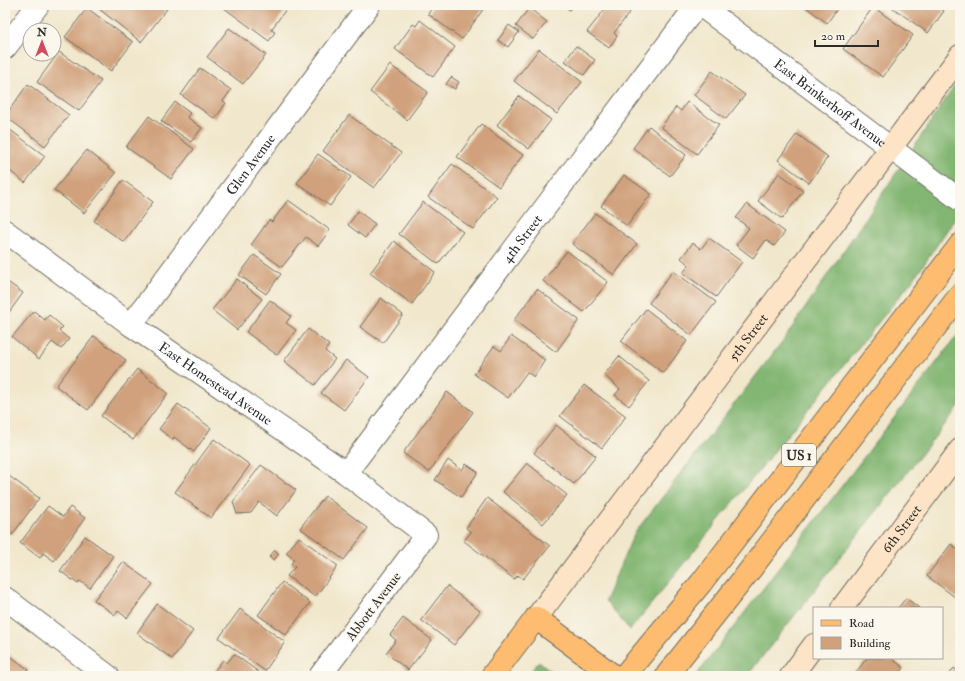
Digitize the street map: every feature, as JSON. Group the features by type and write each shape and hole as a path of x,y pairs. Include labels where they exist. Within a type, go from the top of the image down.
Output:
{"main road":[{"name":"5th Street","path":"536,618 960,56"},
{"name":"US 1","path":"631,668 701,584 959,246"},
{"name":"US 1","path":"666,676 752,569 960,295"},
{"name":"6th Street","path":"843,607 960,450"},
{"path":"492,676 536,618 614,676"},
{"path":"791,676 813,646"}],"street":[{"path":"5,48 38,5"},
{"name":"Glen Avenue","path":"131,325 369,5"},
{"name":"East Brinkerhoff Avenue","path":"699,5 960,200"},
{"name":"4th Street","path":"346,473 699,5"},
{"name":"East Homestead Avenue","path":"5,231 131,325 346,473 426,535"},
{"name":"Abbott Avenue","path":"320,676 426,535"},
{"path":"5,598 108,676"}],"green space":[{"path":"960,78 960,211 916,276 630,630 605,601 634,534 785,338"},
{"path":"960,332 960,405 747,676 696,676"},
{"path":"539,661 556,676 527,676"}],"building":[{"path":"94,5 162,5 167,9 141,42"},
{"path":"220,5 289,5 271,30 275,32 269,41"},
{"path":"434,5 480,5 484,8 462,39 428,14"},
{"path":"562,5 574,5 570,10"},
{"path":"608,5 630,5 633,8 614,33 617,36 609,48 587,32"},
{"path":"803,5 840,5 827,23"},
{"path":"889,5 936,5 944,11 928,33"},
{"path":"873,7 913,35 883,77 843,49"},
{"path":"87,8 133,42 111,71 65,37"},
{"path":"529,8 547,22 533,39 516,26"},
{"path":"420,20 455,47 433,77 395,49 413,24 416,26"},
{"path":"509,25 519,32 508,47 498,40"},
{"path":"229,28 266,55 243,84 207,57"},
{"path":"576,46 595,60 584,75 565,61"},
{"path":"539,49 582,82 557,114 514,81"},
{"path":"62,54 101,81 79,111 37,82 52,62 62,62"},
{"path":"390,65 428,92 407,120 370,92"},
{"path":"200,68 231,90 223,101 226,103 215,119 181,95"},
{"path":"712,71 745,95 726,119 694,95"},
{"path":"451,77 459,82 455,89 446,84"},
{"path":"28,84 69,115 45,146 5,116"},
{"path":"519,96 551,120 529,149 497,125"},
{"path":"175,102 190,113 187,117 202,128 191,142 161,121"},
{"path":"687,102 719,125 697,154 661,127 676,107 681,111"},
{"path":"349,115 401,153 374,188 323,151"},
{"path":"149,116 194,149 171,179 126,147"},
{"path":"481,124 523,155 499,187 457,157"},
{"path":"5,126 45,156 25,183 5,167"},
{"path":"649,126 686,155 670,176 633,148"},
{"path":"797,134 828,157 809,183 778,160"},
{"path":"87,150 116,173 84,213 54,190"},
{"path":"318,154 351,177 330,206 297,183"},
{"path":"452,164 497,197 473,229 428,197"},
{"path":"779,173 803,191 782,219 758,201"},
{"path":"624,175 651,194 627,226 601,206"},
{"path":"123,180 153,202 124,242 94,221"},
{"path":"288,200 330,230 318,246 306,237 282,267 251,245 269,220 272,222"},
{"path":"423,202 463,232 438,264 399,234"},
{"path":"747,204 785,232 774,246 766,240 753,258 736,245 749,228 736,218"},
{"path":"358,211 375,224 365,238 348,225"},
{"path":"595,213 637,244 614,275 572,244"},
{"path":"709,238 742,262 716,297 683,273 689,265 681,258 693,243 701,249"},
{"path":"394,241 435,272 412,304 370,273"},
{"path":"567,251 608,282 584,312 543,281"},
{"path":"254,255 281,274 266,294 239,275"},
{"path":"673,271 716,302 691,335 649,303"},
{"path":"237,279 262,299 237,330 212,310"},
{"path":"5,280 23,293 5,318"},
{"path":"537,289 579,320 556,352 514,320"},
{"path":"381,298 403,315 383,343 360,327"},
{"path":"270,300 291,316 286,323 296,330 277,355 246,332"},
{"path":"646,309 687,341 663,373 621,341"},
{"path":"34,311 45,320 49,315 63,327 59,331 69,339 61,349 52,342 39,359 12,337"},
{"path":"308,329 329,345 325,351 335,359 315,385 284,361"},
{"path":"94,336 126,360 88,410 56,386"},
{"path":"511,336 545,360 534,377 527,372 508,398 474,374 494,346 501,351"},
{"path":"619,356 649,381 629,406 615,395 620,389 604,375"},
{"path":"346,360 369,377 344,410 321,393"},
{"path":"137,369 168,393 133,440 101,416"},
{"path":"584,385 626,416 602,448 560,416"},
{"path":"447,392 473,412 429,472 403,453"},
{"path":"178,404 211,428 194,452 174,437 173,440 159,429"},
{"path":"556,425 596,456 574,484 534,453"},
{"path":"214,439 250,465 211,518 175,492"},
{"path":"448,460 462,470 466,464 478,472 461,497 435,480"},
{"path":"527,463 567,495 543,524 503,492"},
{"path":"261,465 296,490 277,516 259,502 251,513 237,514 233,502"},
{"path":"9,476 39,498 12,535 5,530 5,482"},
{"path":"325,496 368,528 344,560 300,528"},
{"path":"487,498 550,546 523,579 518,575 514,579 464,541 471,532 466,528"},
{"path":"48,506 63,517 70,507 85,518 54,561 43,553 40,558 20,543"},
{"path":"85,536 113,556 90,588 80,581 78,584 60,571"},
{"path":"299,537 338,566 315,597 287,576 295,567 291,564 294,559 286,553"},
{"path":"951,544 960,551 960,601 927,576"},
{"path":"275,550 279,554 274,560 269,557"},
{"path":"123,562 153,584 127,618 118,611 115,615 94,600"},
{"path":"282,582 310,603 286,635 258,615"},
{"path":"447,586 480,611 454,645 421,620"},
{"path":"906,598 918,607 899,607"},
{"path":"157,604 193,631 172,659 137,633"},
{"path":"240,609 285,642 265,671 219,638"},
{"path":"403,618 432,640 408,670 386,653 396,640 390,635"},
{"path":"5,652 29,670 24,676 5,676"},
{"path":"234,654 264,676 214,676 212,674 223,660 227,663"},
{"path":"866,659 892,659 904,668 898,676 853,676"},
{"path":"954,668 960,673 960,676 948,676"}]}
